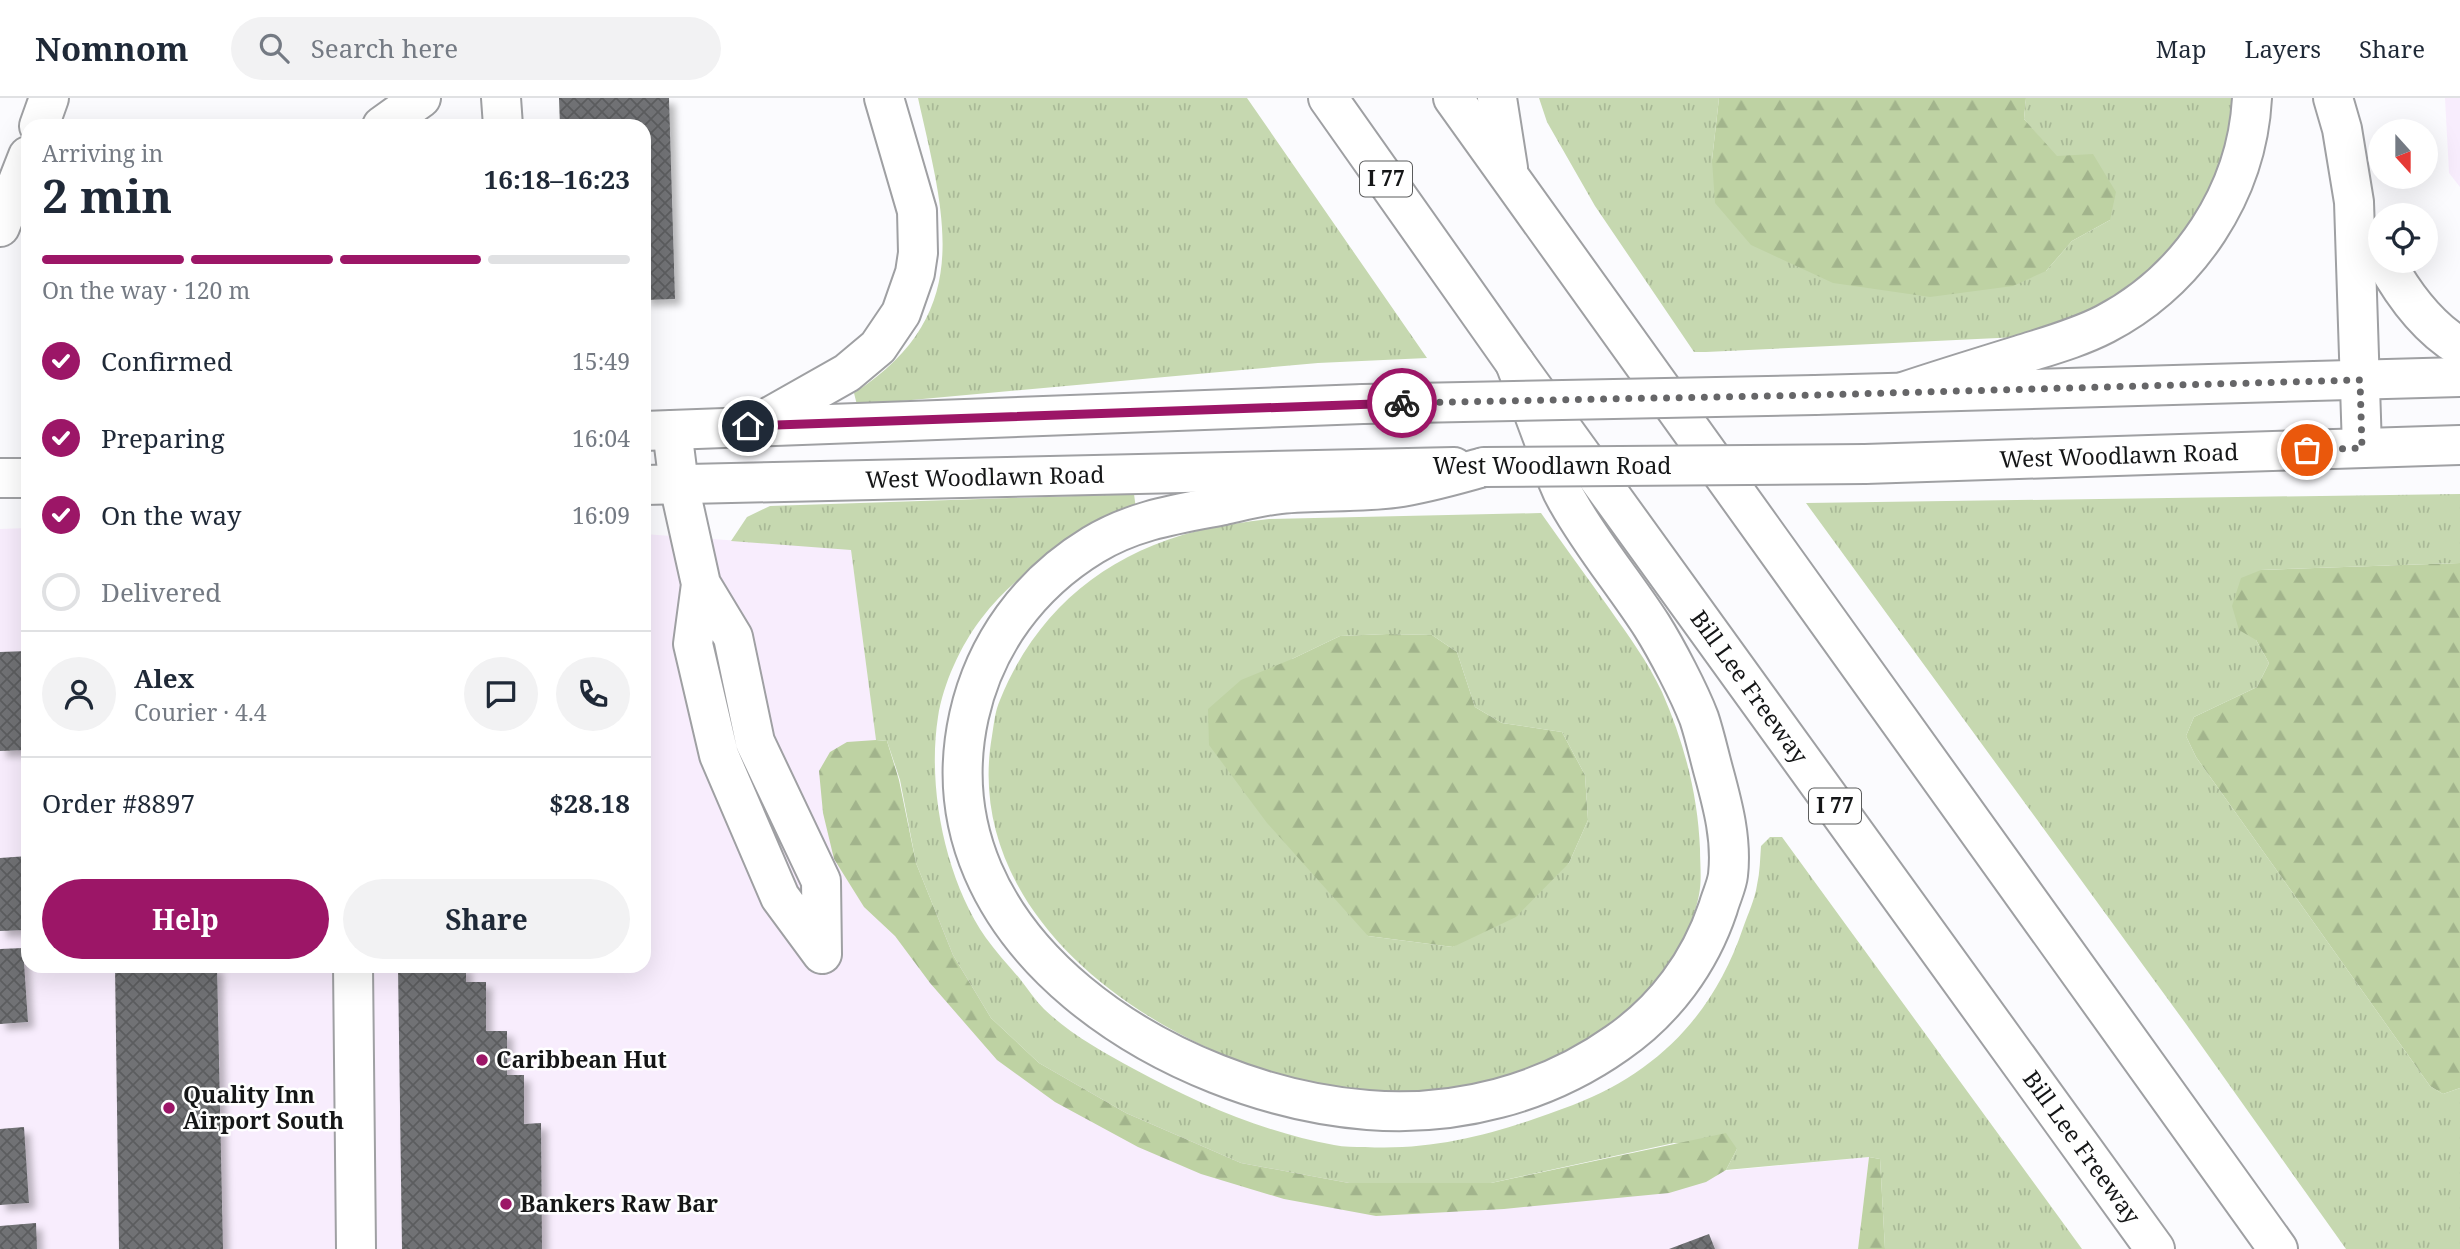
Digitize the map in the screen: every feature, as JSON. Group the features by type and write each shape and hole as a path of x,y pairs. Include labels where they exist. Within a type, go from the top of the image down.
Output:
{"main road":[{"path":"42,119 49,98"},
{"path":"392,119 421,98"},
{"path":"501,98 502,119"},
{"path":"755,425 847,373 878,346 901,313 915,273 918,253 916,211 884,98"},
{"name":"Bill Lee Freeway","path":"1328,98 1515,363 2155,1249"},
{"path":"1453,98 2278,1249"},
{"path":"1497,98 1509,174"},
{"path":"1903,392 2062,341 2105,324 2155,291 2189,257 2220,213 2241,163 2250,126 2252,98"},
{"path":"2333,98 2342,129 2354,202 2362,448"},
{"path":"0,227 21,174"},
{"path":"2354,202 2368,228"},
{"path":"2391,273 2423,317 2460,347"},
{"path":"1412,476 1390,489 1277,494 1147,519 1094,544 1047,579 1028,597 997,640 975,689 964,741 962,782 971,836 991,888 1004,913 1038,956 1063,981 1125,1028 1192,1065 1227,1079 1299,1100 1367,1110 1448,1108 1507,1097 1563,1077 1589,1063 1639,1028 1675,990 1703,946 1728,876 1726,819 1698,715 1654,630 1565,499 1515,363"},
{"path":"701,584 693,644 719,755 780,897 822,954 821,881 755,742 733,637 701,584 661,485 658,430 1363,404 1815,395 2460,377"},
{"name":"West Woodlawn Road","path":"661,485 732,482 1412,476 1484,467 1865,464 2460,445"},
{"path":"0,478 21,478"},
{"path":"353,973 356,1249"}],"shaded area":[{"path":"2445,98 2460,98 2460,187 2449,173"},
{"path":"21,528 21,973 651,973 651,535 851,549 886,815 1010,1057 1475,1195 1869,1157 1858,1249 0,1249 0,529"}],"green space":[{"path":"918,98 1247,98 1427,358 1318,363 857,405 854,393 893,363 919,331 935,297 942,261 942,224 937,184"},
{"path":"1539,98 1719,98 1712,160 2046,271 2072,241 2110,220 2024,119 2026,98 2238,98 2222,180 2154,274 2085,317 2019,337 1694,352 1595,206 1547,122"},
{"path":"1719,98 2026,98 2024,119 2057,156 2093,154 2116,192 2110,220 2072,241 2046,271 2013,286 1930,297 1833,283 1751,245 1715,203 1712,160"},
{"path":"1134,494 1136,509 1051,555 996,600 960,653 944,691 938,717 935,773 938,802 942,832 960,888 990,943 1041,1006 1065,1027 1111,1056 1182,1093 1231,1115 1308,1139 1342,1146 1419,1146 1497,1131 1573,1105 1604,1091 1631,1076 1679,1036 1699,1013 1731,959 1755,896 1761,846 1770,837 1782,837 2082,1249 1885,1249 1880,1159 1869,1157 1726,1170 1737,1149 1674,1143 1491,1183 1349,1183 1241,1163 1126,1113 1039,1063 991,1018 953,955 916,863 900,780 887,741 876,740 851,550 731,541 747,517 770,506"},
{"path":"2460,494 2460,563 2261,570 2256,640 2269,663 2257,687 2194,717 2186,736 2196,757 2430,1086 2443,1094 2460,1088 2460,1249 2346,1249 2186,1024 1806,503"},
{"path":"1541,513 1630,639 1662,692 1683,749 1699,829 1700,884 1695,912 1669,965 1644,998 1614,1026 1529,1069 1446,1090 1368,1092 1309,1082 1250,1065 1192,1040 1138,1009 1089,972 1048,930 1008,866 996,830 989,793 989,755 996,713 1015,668 1054,613 1104,571 1164,541 1206,529 1269,519","holes":["1432,635 1457,652 1475,707 1502,723 1562,732 1585,775 1588,820 1569,863 1453,947 1368,936 1292,659 1340,636"]},
{"path":"2460,563 2460,1088 2443,1094 2430,1086 2196,757 2186,736 2194,717 2257,687 2269,663 2256,640 2239,630 2232,606 2241,578 2261,570"},
{"path":"1432,635 1457,652 1475,707 1502,723 1562,732 1585,775 1588,820 1569,863 1516,917 1453,947 1368,936 1267,823 1209,745 1208,709 1241,680 1340,636"},
{"path":"887,741 899,780 916,863 953,955 991,1018 1039,1063 1126,1113 1241,1163 1349,1183 1491,1183 1726,1133 1737,1149 1726,1170 1706,1182 1669,1193 1504,1209 1376,1216 1284,1199 1201,1174 1138,1147 1055,1102 997,1060 930,983 895,936 864,907 834,859 823,813 819,771 830,752 847,742"},
{"path":"1869,1157 1880,1159 1885,1249 1858,1249"}],"building":[{"path":"559,98 669,98 675,299 651,300 651,119 560,119"},
{"path":"21,651 21,750 0,751 0,652"},
{"path":"21,856 21,930 0,931 0,858"},
{"path":"21,948 21,973 25,973 28,1022 0,1024 0,949"},
{"name":"Quality Inn Airport South","path":"115,973 217,973 223,1249 119,1249"},
{"path":"398,973 466,973 466,982 486,982 486,1031 507,1031 507,1075 524,1075 524,1124 541,1123 542,1249 402,1249"},
{"path":"24,1127 29,1203 0,1205 0,1129"},
{"path":"36,1223 37,1249 0,1249 0,1226"},
{"path":"1709,1234 1715,1249 1669,1249"}],"way so far":[{"path":"1402,403 2360,380 2362,448 2307,450"}],"place":[{"name":"Caribbean Hut","path":"482,1060"},
{"name":"Quality Inn Airport South","path":"169,1108"},
{"name":"Bankers Raw Bar","path":"506,1204"}],"route":[{"path":"748,426 1402,403"}]}
